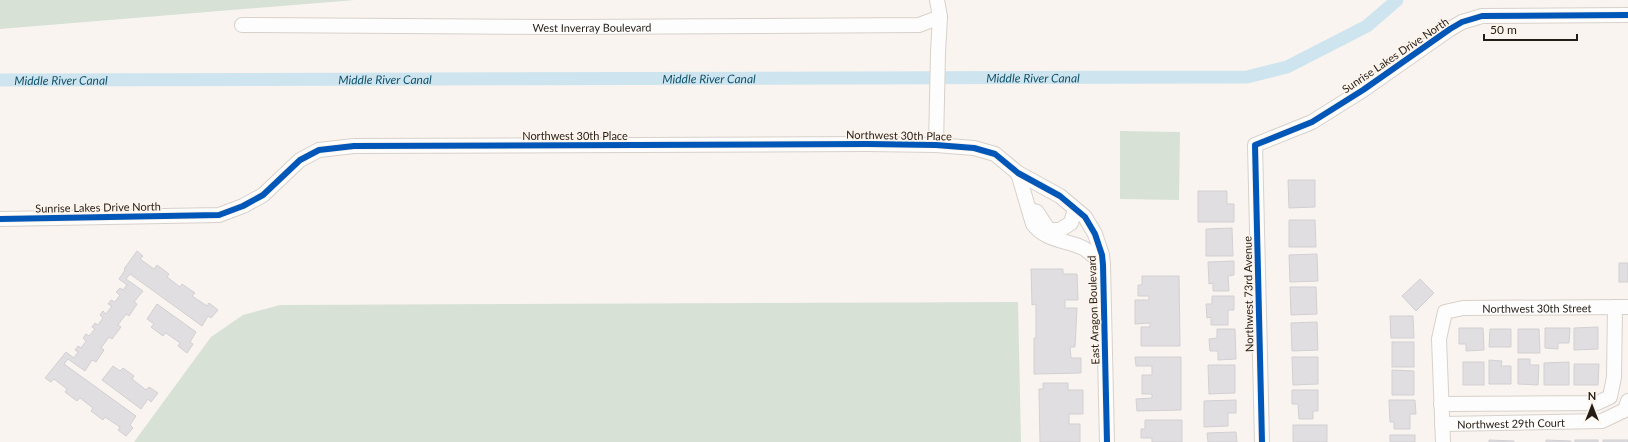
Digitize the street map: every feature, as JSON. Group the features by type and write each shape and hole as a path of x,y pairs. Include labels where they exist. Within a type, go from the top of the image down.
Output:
{"street":[{"path":"936,145 940,17 937,0"},
{"name":"Sunrise Lakes Drive North","path":"1255,145 1312,122 1363,90 1462,22 1482,16 1628,15"},
{"name":"West Inverray Boulevard","path":"242,24 560,27 919,25 940,17"},
{"name":"Northwest 30th Place","path":"196,216 219,215 243,206 263,195 300,160 319,150 354,146 845,144 936,145 974,148"},
{"name":"Northwest 73rd Avenue","path":"1255,145 1262,442"},
{"name":"East Aragon Boulevard","path":"974,148 995,154 1018,172 1060,196 1085,217 1095,234 1102,255 1103,265 1107,442"},
{"path":"1018,172 1033,224 1038,231 1045,236 1083,247 1103,265"},
{"path":"1030,210 1037,212 1050,230 1060,230 1071,224 1075,209"},
{"name":"Sunrise Lakes Drive North","path":"0,218 196,216"},
{"name":"Northwest 30th Street","path":"1441,404 1439,339 1445,312 1463,308 1621,307"},
{"name":"Northwest 29th Court","path":"1441,404 1597,403 1610,397 1614,377 1621,307"},
{"path":"1441,404 1443,442"},
{"name":"Northwest 29th Court","path":"1442,424 1602,421 1627,406"}],"shaded area":[{"path":"0,0 355,0 0,29"},
{"path":"1120,131 1180,132 1179,200 1120,199"},
{"path":"1018,302 1021,442 134,442 211,337 243,315 280,305"}],"building":[{"path":"1288,180 1315,180 1315,207 1289,208"},
{"path":"1198,191 1227,191 1227,204 1234,204 1234,222 1198,222"},
{"path":"1289,220 1315,220 1316,247 1289,247"},
{"path":"1232,228 1233,256 1206,256 1206,229"},
{"path":"137,251 143,256 140,259 154,269 157,265 169,274 167,277 180,287 182,284 195,293 192,296 207,306 209,303 218,310 211,318 208,316 202,326 130,274 126,279 143,291 134,302 137,304 129,316 126,314 118,325 121,327 112,339 109,337 101,348 104,350 96,362 92,360 85,371 68,359 64,364 136,416 130,425 133,428 126,436 118,430 120,427 105,417 103,420 91,411 93,408 80,398 77,401 65,392 67,389 54,379 51,382 45,378 66,352 74,358 78,352 75,350 78,346 81,348 86,341 83,338 86,334 89,336 95,329 92,327 95,323 98,325 103,318 100,315 103,311 106,314 112,306 108,304 111,300 115,302 120,295 116,292 120,288 123,290 127,285 119,279 125,270 124,269"},
{"path":"1317,254 1318,281 1290,282 1289,255"},
{"path":"1234,261 1234,275 1228,276 1229,291 1213,291 1213,283 1209,284 1208,262"},
{"path":"1619,263 1628,263 1628,282 1619,282"},
{"path":"1031,269 1063,269 1063,274 1077,274 1078,300 1065,300 1065,308 1077,308 1075,347 1070,347 1071,358 1081,358 1081,373 1034,374 1036,304 1032,305"},
{"path":"1142,276 1179,276 1180,346 1141,346 1141,327 1150,327 1150,323 1135,324 1135,300 1149,300 1149,296 1138,296 1138,285 1142,285"},
{"path":"1420,279 1434,293 1416,311 1402,296"},
{"path":"1290,287 1316,287 1317,314 1291,315"},
{"path":"1212,296 1234,296 1234,310 1228,310 1228,325 1211,325 1211,317 1207,318 1206,304 1212,304"},
{"path":"157,304 196,332 190,342 193,344 187,353 178,346 180,343 166,333 163,336 151,327 154,324 147,319"},
{"path":"1390,316 1413,316 1414,338 1391,338"},
{"path":"1317,322 1318,350 1292,351 1291,323"},
{"path":"1598,327 1598,349 1574,350 1574,328"},
{"path":"1459,328 1483,328 1484,350 1466,351 1466,344 1459,344"},
{"path":"1545,328 1570,328 1569,343 1558,343 1558,349 1545,348"},
{"path":"1217,329 1235,329 1236,359 1218,360 1218,351 1210,351 1209,339 1217,338"},
{"path":"1490,329 1511,329 1511,347 1489,347"},
{"path":"1518,329 1539,329 1540,353 1518,353"},
{"path":"1392,342 1414,342 1414,367 1392,367"},
{"path":"1135,357 1181,357 1181,410 1137,411 1136,399 1152,398 1152,394 1142,394 1142,375 1152,375 1152,366 1136,366"},
{"path":"1292,357 1318,357 1318,384 1293,385"},
{"path":"1518,359 1530,359 1530,365 1539,365 1538,385 1518,384"},
{"path":"1489,360 1502,361 1501,366 1511,366 1511,384 1489,384"},
{"path":"1463,362 1484,362 1484,385 1463,385"},
{"path":"1569,362 1569,385 1544,385 1544,363"},
{"path":"1574,364 1599,364 1598,385 1574,385"},
{"path":"1208,365 1235,365 1235,393 1209,394"},
{"path":"113,366 120,371 123,368 134,376 132,379 146,390 149,387 158,393 151,402 148,399 141,409 102,380"},
{"path":"1392,370 1414,371 1414,395 1392,395"},
{"path":"1043,383 1068,383 1068,390 1083,390 1083,414 1069,414 1069,424 1080,424 1080,442 1040,442 1039,389 1043,389"},
{"path":"1292,390 1318,390 1318,411 1313,411 1313,419 1299,419 1298,404 1292,404"},
{"path":"1236,400 1236,413 1228,413 1228,426 1204,427 1204,401"},
{"path":"1389,400 1415,400 1416,414 1410,414 1410,429 1394,429 1394,422 1390,422"},
{"path":"1145,420 1182,420 1182,442 1152,442 1152,438 1141,438 1141,429 1145,429"},
{"path":"1293,425 1327,425 1327,442 1293,442"},
{"path":"1236,432 1237,442 1208,442 1207,433"},
{"path":"1390,435 1415,435 1415,442 1390,442"},
{"path":"1489,440 1514,441 1514,442 1489,442"},
{"path":"1546,440 1571,441 1571,442 1546,442"},
{"path":"1575,440 1598,440 1598,442 1575,442"},
{"path":"1603,440 1628,440 1628,442 1603,442"}],"waterway":[{"name":"Middle River Canal","path":"0,80 1247,77 1287,67 1367,26 1397,0"}],"cycle path":[{"path":"1262,442 1255,145 1312,122 1363,90 1462,22 1482,16 1628,15"},
{"path":"0,219 219,215 243,206 263,195 300,160 319,150 354,146 868,144 936,145 974,148 995,154 1018,173 1060,196 1085,217 1095,234 1102,255 1103,265 1107,442"}]}
